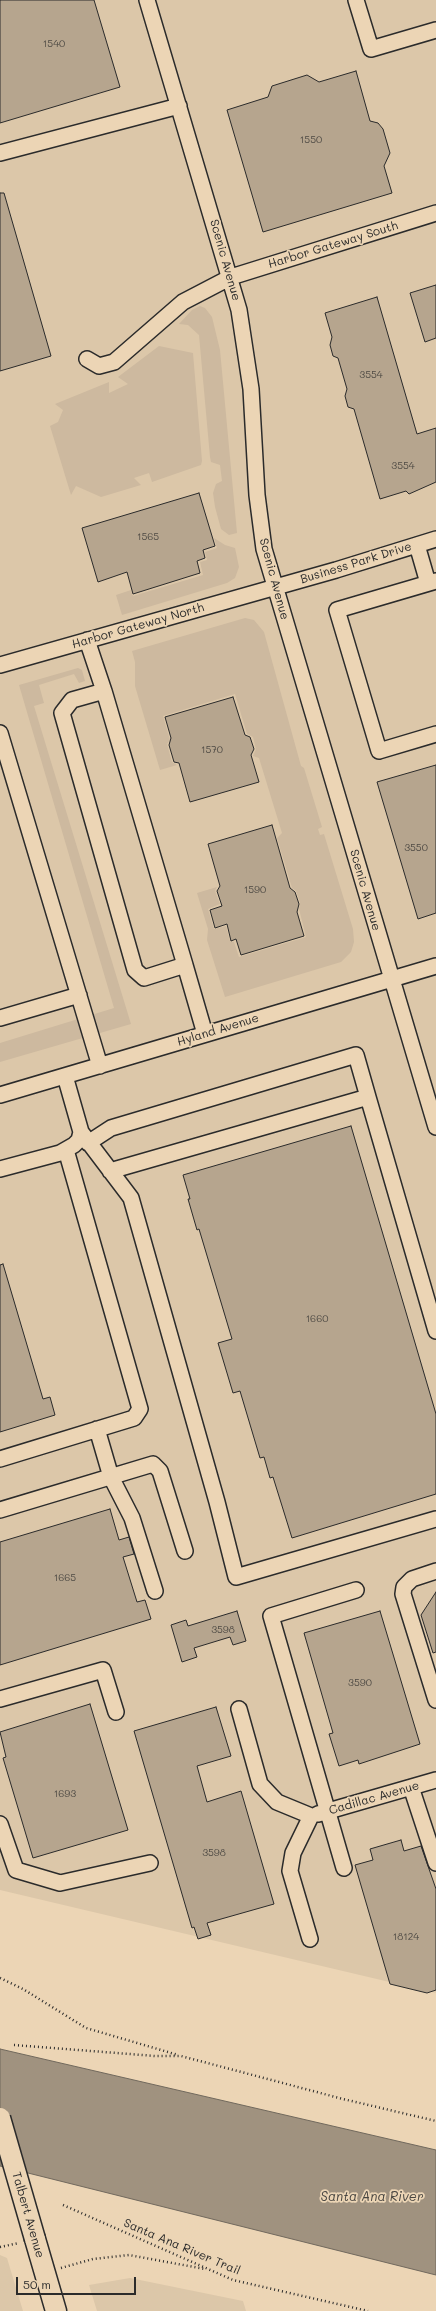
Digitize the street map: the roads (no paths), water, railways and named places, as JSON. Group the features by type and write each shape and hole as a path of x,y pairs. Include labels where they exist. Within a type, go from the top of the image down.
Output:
{"main road":[{"name":"Talbert Avenue","path":"0,2118 56,2311"}],"street":[{"name":"Scenic Avenue","path":"148,0 231,277 246,347 257,495 264,549 436,1126"},
{"path":"356,0 371,49 436,30"},
{"path":"0,152 179,106"},
{"name":"Harbor Gateway South","path":"87,359 99,366 114,362 183,302 231,277 436,213"},
{"name":"Business Park Drive","path":"276,587 436,539"},
{"path":"417,545 432,582 337,610 379,751 436,734"},
{"name":"Harbor Gateway North","path":"0,665 276,587"},
{"path":"86,640 104,691 204,1034"},
{"path":"104,691 72,700 62,713 135,970 144,978 185,966"},
{"path":"0,733 100,1066"},
{"name":"Hyland Avenue","path":"0,1096 436,966"},
{"path":"0,1018 79,995"},
{"path":"0,1169 66,1150 84,1138 112,1128 356,1055 436,1331"},
{"path":"65,1076 84,1138 131,1198 217,1502 236,1577 436,1519"},
{"path":"110,1171 368,1098"},
{"path":"0,1459 134,1418 140,1409 66,1150"},
{"path":"97,1429 111,1478 132,1518 155,1591"},
{"path":"0,1510 111,1478 153,1464 160,1471 185,1551"},
{"path":"436,1571 412,1579 404,1587 403,1594 436,1700"},
{"path":"344,1868 271,1616 356,1590"},
{"path":"0,1699 103,1670 116,1712"},
{"path":"239,1709 260,1784 278,1802 311,1816 293,1853 290,1871 310,1940"},
{"name":"Cadillac Avenue","path":"311,1816 436,1780"},
{"path":"411,1787 436,1863"},
{"path":"0,1824 16,1870 60,1883 150,1863"}],"water":[{"name":"Santa Ana River","path":"0,2049 436,2150 436,2275 0,2166"}]}
